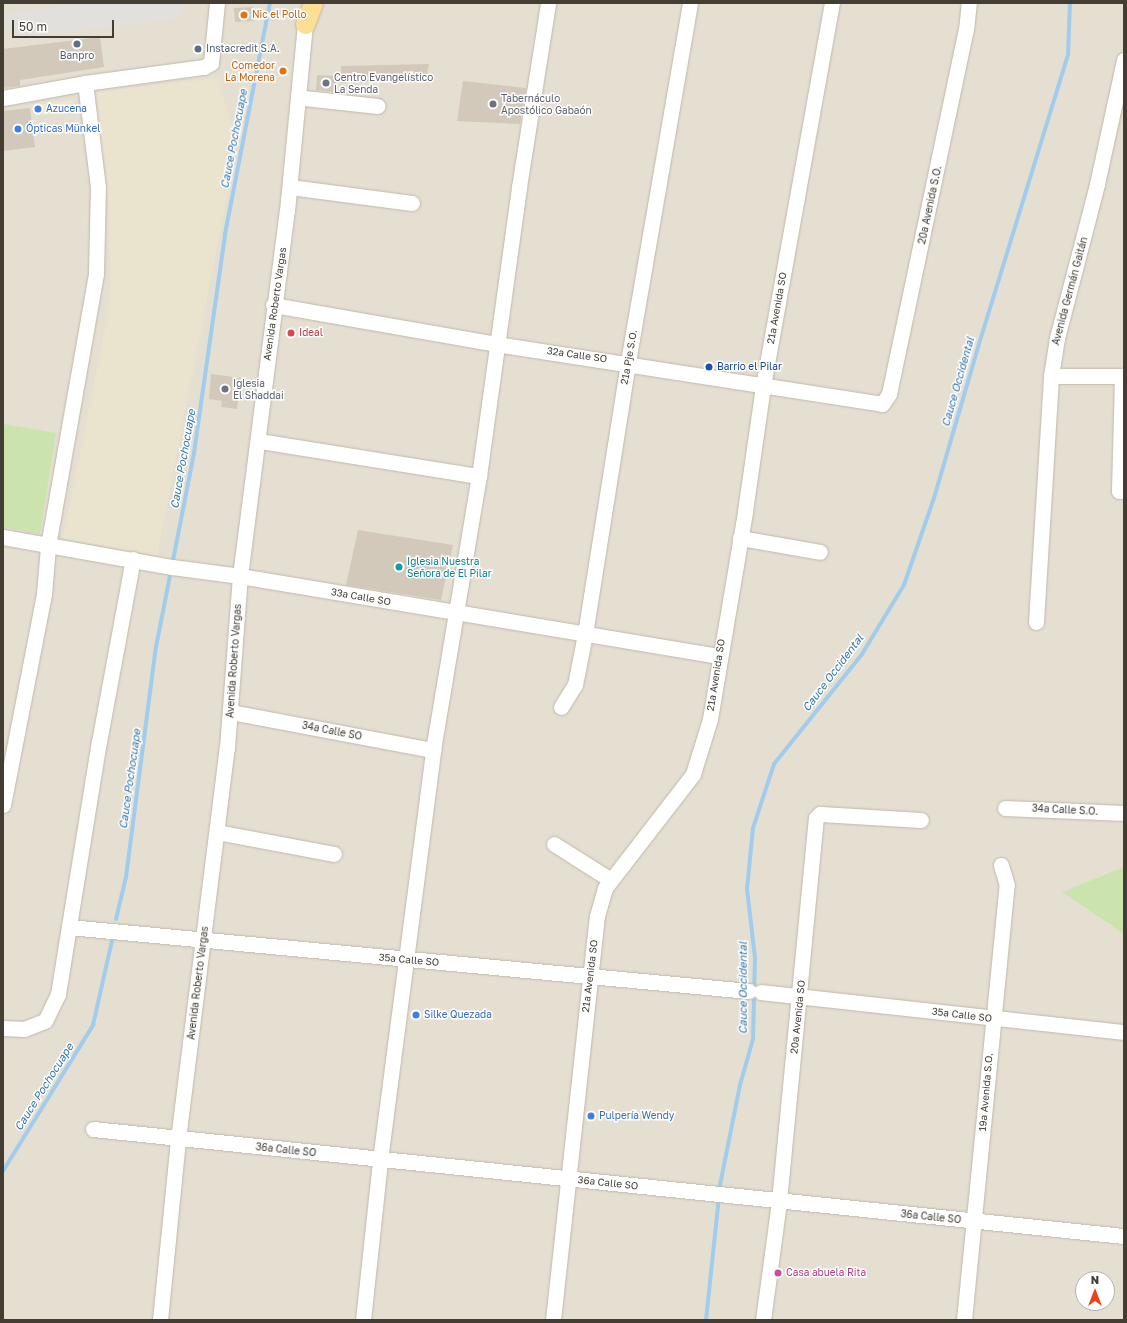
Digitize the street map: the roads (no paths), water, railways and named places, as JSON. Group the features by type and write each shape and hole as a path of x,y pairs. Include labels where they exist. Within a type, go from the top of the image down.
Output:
{"main road":[{"path":"305,24 314,3"}],"street":[{"path":"3,98 85,83 204,67 211,63 217,3"},
{"name":"Avenida Roberto Vargas","path":"160,1320 178,1139 231,712 240,576 260,441 273,305 290,187 306,3"},
{"path":"363,1320 380,1160 404,960 433,750 454,613 479,476 496,344 548,3"},
{"name":"21a Pje S.O.","path":"561,707 575,685 585,634 628,362 690,3"},
{"name":"21a Avenida SO","path":"553,1320 567,1179 576,1113 589,976 597,916 605,888 693,774 710,719 763,386 832,3"},
{"name":"20a Avenida S.O.","path":"882,404 889,394 966,30 969,3"},
{"name":"Avenida Germán Gaitán","path":"1036,622 1051,376 1056,338 1097,184 1124,60"},
{"path":"3,805 44,594 48,546 96,273 98,187 85,83"},
{"path":"304,98 378,106"},
{"path":"290,187 412,204"},
{"name":"32a Calle SO","path":"273,305 496,344 628,362 763,386 882,404"},
{"path":"1051,376 1123,376 1119,491 1124,491"},
{"path":"260,441 479,476"},
{"name":"33a Calle SO","path":"3,537 48,546 240,576 454,613 719,656"},
{"path":"740,538 820,552"},
{"path":"3,1028 24,1029 45,1021 58,994 68,927 133,559"},
{"name":"34a Calle SO","path":"231,712 433,750"},
{"name":"34a Calle S.O.","path":"1006,808 1124,813"},
{"name":"20a Avenida SO","path":"763,1320 779,1201 816,818 820,814 921,820"},
{"path":"217,832 334,854"},
{"path":"554,844 611,880"},
{"name":"19a Avenida S.O.","path":"964,1320 975,1221 992,1019 1007,885 1001,865"},
{"name":"35a Calle SO","path":"68,927 204,938 404,960 800,996 992,1019 1124,1032"},
{"name":"36a Calle SO","path":"93,1129 380,1160 1124,1236"}],"waterway":[{"name":"Cauce Pochocuape","path":"116,919 126,877 156,647 194,453 225,234 270,3"},
{"name":"Cauce Occidental","path":"719,1190 740,1085 753,1039 755,958 747,889 753,828 774,764 862,654 904,585 934,498 979,344 1068,55 1070,3"},
{"name":"Cauce Pochocuape","path":"3,1171 93,1025 112,941"},
{"name":"Cauce Occidental","path":"706,1320 719,1197"}],"place":[{"name":"Nic el Pollo","path":"244,15"},
{"name":"Banpro","path":"77,44"},
{"name":"Instacredit S.A.","path":"198,49"},
{"name":"Comedor La Morena","path":"283,71"},
{"name":"Centro Evangelístico La Senda","path":"326,83"},
{"name":"Tabernáculo Apostólico Gabaón","path":"493,104"},
{"name":"Azucena","path":"38,109"},
{"name":"Ópticas Münkel","path":"18,129"},
{"name":"Ideal","path":"291,333"},
{"name":"Barrio el Pilar","path":"709,367"},
{"name":"Iglesia El Shaddai","path":"225,389"},
{"name":"Iglesia Nuestra Señora de El Pilar","path":"399,567"},
{"name":"Silke Quezada","path":"416,1015"},
{"name":"Pulpería Wendy","path":"591,1116"},
{"name":"Casa abuela Rita","path":"778,1273"}]}
